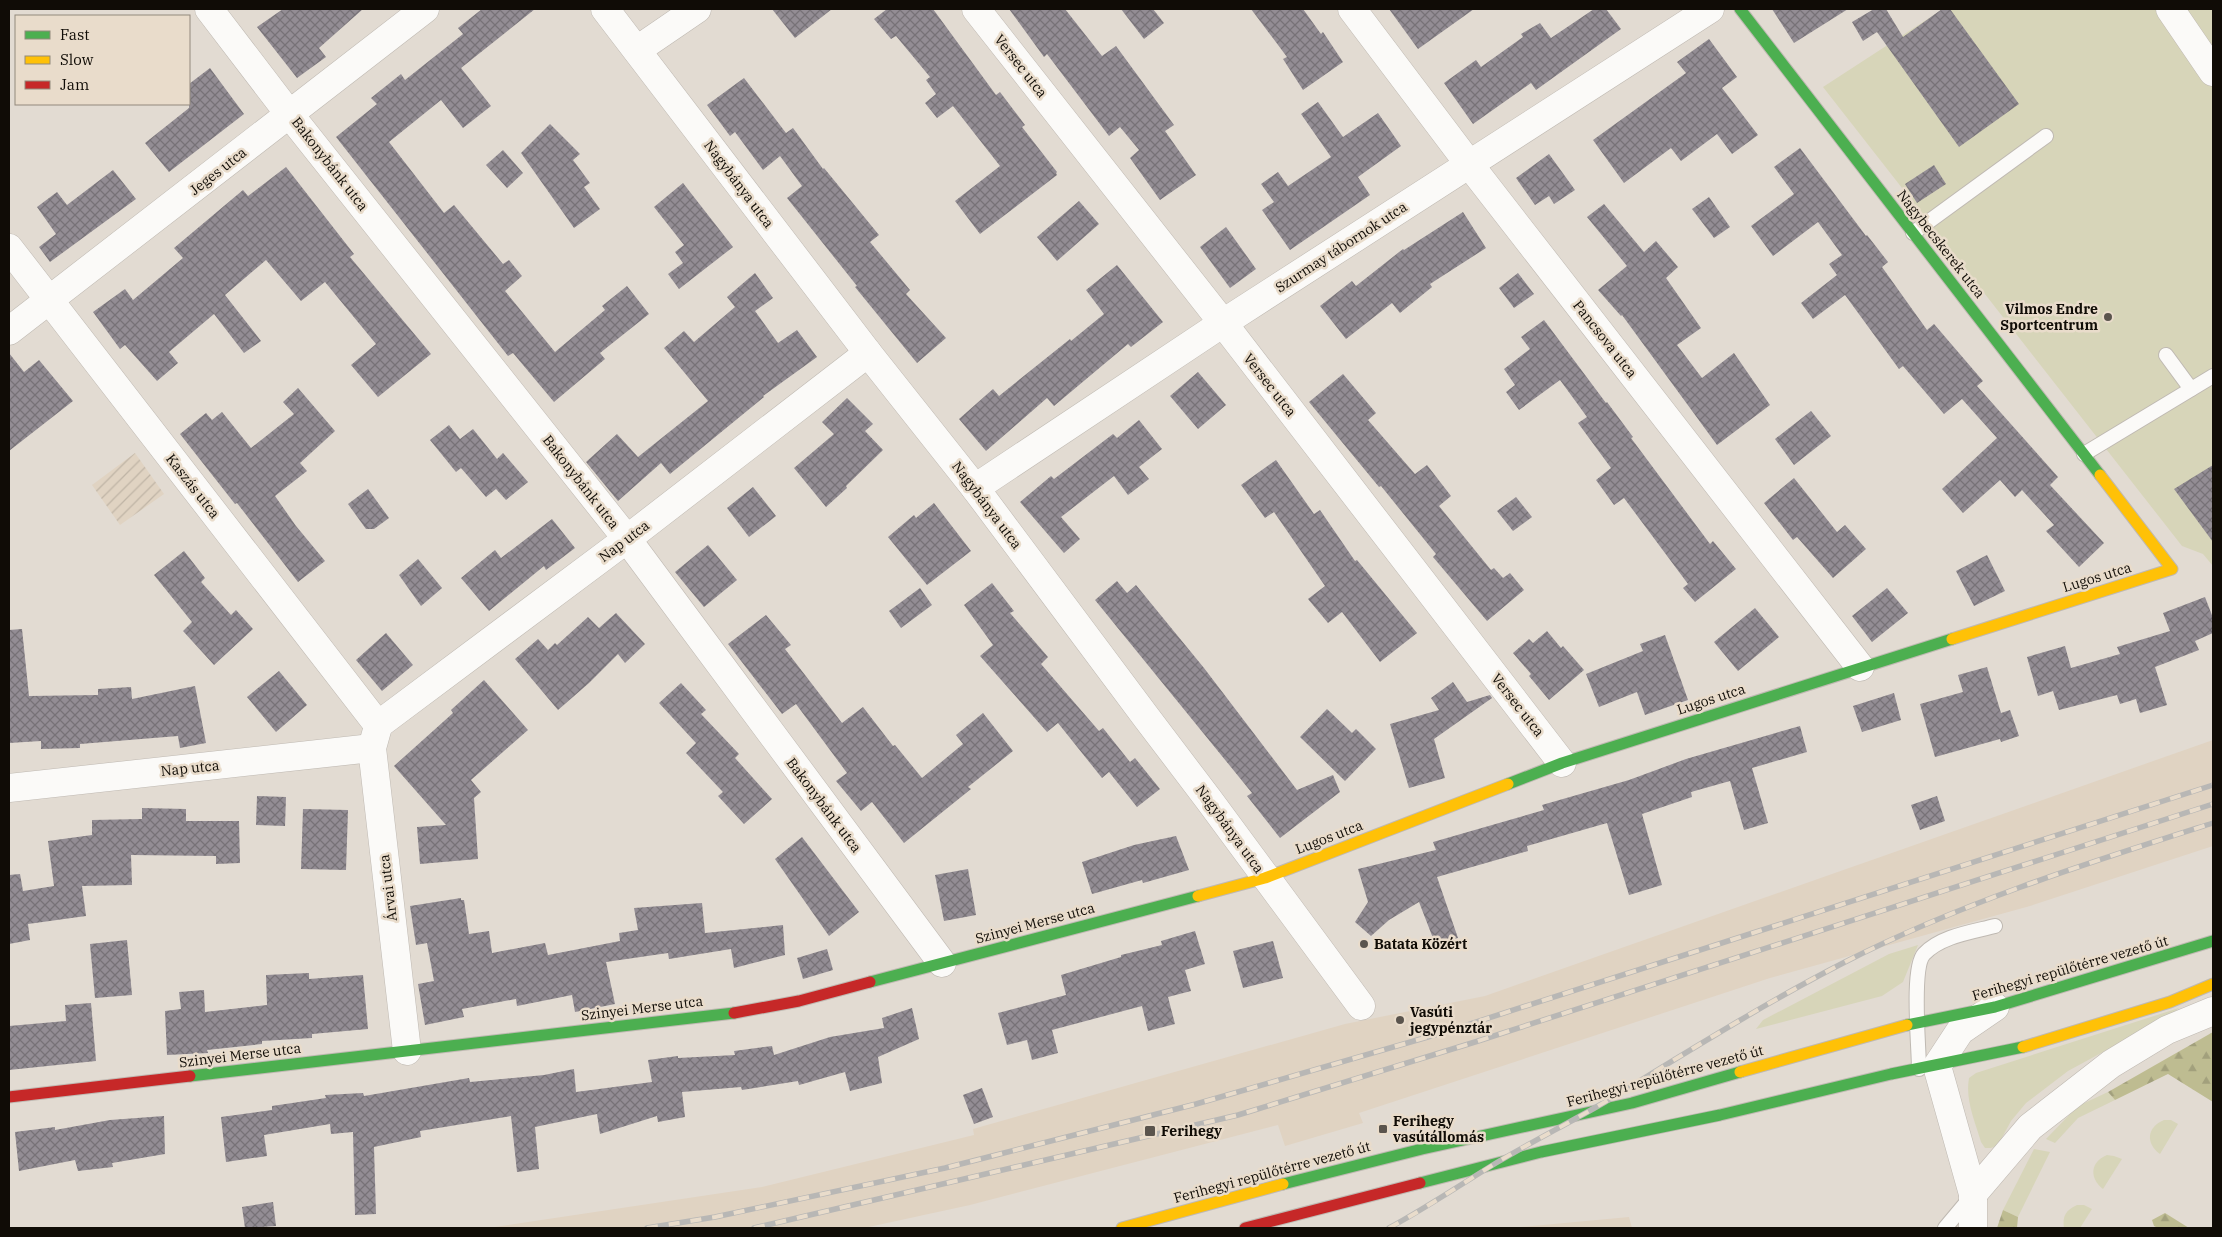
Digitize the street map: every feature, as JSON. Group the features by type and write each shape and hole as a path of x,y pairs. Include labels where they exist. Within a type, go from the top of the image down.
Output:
{"street":[{"name":"Bakonybánk utca","path":"209,9 290,115 627,539 942,963"},
{"name":"Jeges utca","path":"9,332 425,9"},
{"name":"Nagybánya utca","path":"605,9 868,353 975,488 1361,1006"},
{"path":"637,50 697,9"},
{"name":"Versec utca","path":"976,9 1223,323 1562,763"},
{"name":"Pancsova utca","path":"1352,9 1469,164 1860,667"},
{"name":"Szurmay tábornok utca","path":"975,488 1223,323 1710,9"},
{"name":"Nagybecskerek utca","path":"1740,9 2172,569"},
{"path":"2170,9 2213,72"},
{"name":"Kaszás utca","path":"9,248 50,300 375,736"},
{"name":"Nap utca","path":"9,788 375,736 868,353"},
{"name":"Lugos utca","path":"1265,878 1562,763 2172,569"},
{"name":"Árvai utca","path":"375,736 408,1051"},
{"name":"Szinyei Merse utca","path":"9,1097 741,1012 799,1001 1265,878"},
{"name":"Ferihegyi repülőtérre vezető út","path":"1122,1228 1249,1193 1422,1149 1632,1103 1918,1022 1996,1007 2213,941"},
{"path":"1244,1228 1541,1152 1720,1115 2019,1048 2170,1002 2213,984"},
{"path":"1928,1067 1960,1031 1996,1007"},
{"path":"1973,1194 2030,1127 2111,1064 2167,1030 2213,1011"},
{"path":"1928,1067 1973,1194 1973,1228"}],"lane":[{"path":"1913,233 2046,136"},
{"path":"2166,355 2191,389"},
{"path":"2084,454 2213,376"},
{"path":"1928,1067 1918,1022 1916,978 1922,955 1941,942 1995,926"},
{"path":"1945,1228 1973,1194"}],"shaded area":[{"name":"Vilmos Endre Sportcentrum","path":"1943,9 2213,9 2213,566 2203,554 2182,546 1823,87"},
{"path":"135,453 164,494 120,525 92,485"},
{"path":"2213,740 2213,846 2030,906 1770,978 1359,1113 1363,1123 1285,1146 1278,1125 970,1205 864,1228 488,1228 762,1187 974,1135 973,1129 1345,1024 1485,996"},
{"path":"1918,945 1903,982 1882,996 1756,1029 1763,1020 1889,954"},
{"path":"2179,1008 2169,1016 2068,1071 2026,1103 2011,1121 1998,1145 1985,1148 1981,1142 1971,1110 1968,1094 1969,1078 1976,1073"},
{"path":"2108,1092 2115,1100 2078,1118 2055,1143 2046,1139 2078,1106"},
{"path":"2164,1120 2171,1120 2178,1124 2160,1154 2152,1145 2150,1136 2154,1127"},
{"path":"2034,1149 2050,1152 2018,1217 2003,1210"},
{"path":"2107,1155 2122,1159 2103,1189 2095,1180 2093,1170 2097,1162"},
{"path":"2077,1205 2084,1205 2092,1209 2080,1228 2064,1228 2066,1214"},
{"path":"1629,1217 1632,1228 1509,1228"}],"green space":[{"path":"2213,1032 2213,1102 2168,1074 2115,1100 2108,1092"},
{"path":"2003,1210 2018,1217 2017,1228 1997,1228"},
{"path":"2165,1213 2189,1228 2158,1228 2154,1226 2152,1220"}],"building":[{"path":"283,9 363,9 319,48 326,57 297,78 257,27"},
{"path":"482,9 535,9 461,68 491,106 463,128 441,100 389,142 444,213 454,205 503,264 509,260 522,276 505,291 555,352 605,310 602,306 627,286 649,314 600,353 605,359 554,402 513,353 508,356 336,137 377,104 371,98 401,74 405,80 463,34 458,28"},
{"path":"772,9 832,9 795,38"},
{"path":"887,9 933,9 996,95 1000,92 1025,125 1022,127 1057,172 1057,175 980,234 955,201 1000,166 953,106 937,118 925,103 936,94 926,80 930,77 896,36 891,39 874,19"},
{"path":"1009,9 1065,9 1102,56 1116,46 1174,125 1165,131 1196,175 1160,200 1130,158 1139,150 1120,127 1109,136 1047,54 1044,57"},
{"path":"1121,9 1153,9 1164,23 1144,39"},
{"path":"1251,9 1303,9 1321,34 1323,32 1343,62 1303,90 1283,59 1287,57"},
{"path":"1389,9 1474,9 1418,49"},
{"path":"1594,9 1606,9 1621,29 1536,90 1531,83 1473,124 1444,83 1476,60 1481,67 1523,37 1521,34 1540,23 1551,38"},
{"path":"1772,9 1848,9 1794,43"},
{"path":"1874,9 1886,9 1903,37 1942,9 1950,9 2019,104 1959,147 1877,32 1863,41 1852,22"},
{"path":"1709,39 1737,77 1722,88 1758,135 1732,154 1717,134 1681,161 1671,148 1624,183 1593,140 1686,73 1677,62"},
{"path":"210,68 244,114 169,172 145,143 189,108 190,83"},
{"path":"744,78 786,133 793,128 823,169 879,235 870,242 910,290 906,294 946,338 917,363 855,287 857,286 787,198 802,186 780,156 763,170 735,132 730,136 707,105"},
{"path":"1318,102 1343,137 1378,113 1401,146 1358,177 1370,195 1290,250 1262,210 1274,202 1261,184 1278,172 1288,186 1331,157 1301,114"},
{"path":"550,124 580,154 573,160 590,183 584,187 600,209 574,228 521,153"},
{"path":"1800,148 1866,236 1888,262 1882,267 1927,330 1934,324 1983,381 1977,386 2058,477 2050,485 2104,543 2079,567 2046,531 2054,525 2022,490 2015,497 2000,480 1963,513 1942,489 1997,438 1962,399 1944,414 1903,366 1899,369 1845,295 1813,319 1801,303 1837,275 1829,264 1842,255 1818,222 1773,256 1751,226 1794,194 1774,167"},
{"path":"503,150 523,173 507,188 486,165"},
{"path":"1549,154 1575,190 1554,204 1549,196 1535,205 1516,178"},
{"path":"1934,165 1946,184 1917,203 1905,184"},
{"path":"286,167 354,254 350,257 431,354 378,397 351,365 376,344 325,282 301,301 266,260 225,295 261,341 244,353 214,314 169,352 178,363 157,381 125,345 120,349 93,312 125,289 133,300 183,258 174,248 243,190 248,196"},
{"path":"113,170 136,199 50,262 39,247 56,234 37,207 57,192 67,205"},
{"path":"683,183 733,247 679,289 668,274 683,263 675,252 684,245 654,207"},
{"path":"1709,197 1730,227 1714,238 1692,209"},
{"path":"1079,201 1099,224 1057,261 1037,237"},
{"path":"1604,204 1644,252 1656,241 1678,267 1666,278 1701,328 1677,345 1702,378 1734,353 1770,405 1717,445 1622,315 1598,290 1627,266 1587,217"},
{"path":"1463,212 1486,248 1430,284 1432,287 1400,313 1392,303 1346,339 1320,306 1352,281 1356,286 1403,249"},
{"path":"1226,227 1256,269 1230,288 1200,247"},
{"path":"1117,265 1163,322 1131,347 1128,344 1054,406 1047,398 986,451 959,419 993,389 999,396 1104,314 1086,290"},
{"path":"755,273 773,298 755,311 778,343 797,330 817,357 763,396 670,474 661,463 618,501 586,462 617,434 638,457 708,401 664,348 684,331 694,342 735,307 727,297"},
{"path":"1518,273 1534,294 1514,308 1499,288"},
{"path":"1544,320 1633,437 1631,438 1710,544 1713,541 1736,569 1695,602 1683,588 1688,584 1624,498 1614,505 1596,480 1611,468 1578,423 1587,417 1560,380 1519,410 1506,392 1515,385 1504,369 1530,349 1521,337"},
{"path":"9,353 24,372 39,360 73,401 9,451"},
{"path":"1198,372 1226,405 1198,429 1170,396"},
{"path":"1343,374 1376,413 1368,420 1415,474 1427,465 1451,496 1439,506 1491,570 1494,568 1503,578 1510,573 1524,590 1487,621 1433,557 1436,554 1381,486 1379,487 1309,402"},
{"path":"298,388 335,431 300,463 307,471 275,496 296,526 325,561 298,582 237,503 235,504 180,434 206,413 212,420 222,412 251,448 294,414 283,402"},
{"path":"847,398 873,424 865,431 883,450 826,507 794,468 834,434 822,422"},
{"path":"1811,411 1831,436 1794,465 1775,439"},
{"path":"1139,420 1162,449 1139,467 1149,479 1128,495 1114,476 1061,517 1080,539 1064,553 1020,502 1051,476 1054,479 1113,434 1117,438"},
{"path":"449,425 460,439 473,429 497,459 503,453 528,482 506,500 496,489 486,497 461,468 456,472 430,440"},
{"path":"1276,460 1314,514 1320,510 1355,561 1357,560 1417,633 1380,662 1342,612 1328,623 1308,599 1325,586 1274,512 1265,518 1241,485"},
{"path":"2213,465 2213,542 2174,489"},
{"path":"1794,478 1837,532 1845,525 1866,549 1833,578 1797,537 1793,540 1764,503"},
{"path":"753,487 776,516 749,537 727,508"},
{"path":"368,489 389,518 374,529 366,529 348,504"},
{"path":"1516,497 1532,517 1513,531 1497,511"},
{"path":"934,503 971,551 927,585 888,537 914,515 916,518"},
{"path":"552,519 575,548 546,570 544,566 489,611 461,578 495,550 501,558"},
{"path":"708,545 737,580 704,607 675,572"},
{"path":"184,551 205,578 201,582 231,615 236,610 253,629 214,665 183,631 192,622 154,575"},
{"path":"1987,555 2005,591 1974,606 1956,571"},
{"path":"418,559 442,588 421,606 399,575"},
{"path":"1117,581 1127,593 1136,585 1204,668 1297,790 1333,775 1340,792 1280,838 1247,796 1252,793 1095,600"},
{"path":"992,583 1014,611 1010,613 1048,657 1041,664 1099,731 1103,728 1130,762 1135,758 1160,789 1137,807 1109,772 1102,778 1058,723 1047,732 980,656 993,645 964,605"},
{"path":"920,588 932,605 901,628 889,611"},
{"path":"1887,588 1908,613 1872,642 1852,616"},
{"path":"2205,597 2213,618 2213,633 2195,641 2199,650 2155,667 2167,705 2140,713 2136,699 2120,704 2117,695 2059,710 2053,691 2038,696 2027,657 2065,646 2071,668 2120,654 2117,647 2170,631 2163,613"},
{"path":"1755,608 1779,637 1738,671 1714,642"},
{"path":"616,613 645,644 625,663 618,654 558,710 515,659 538,639 548,650 555,643 557,645 588,617 599,628"},
{"path":"766,615 791,645 785,649 842,723 863,707 893,746 895,745 922,778 963,744 956,735 983,713 1013,751 968,787 971,789 904,843 872,802 861,811 836,781 847,773 796,704 782,714 728,644"},
{"path":"22,629 29,696 98,695 98,689 131,687 132,699 195,686 206,743 180,748 178,736 80,744 80,748 41,749 41,741 9,743 9,630"},
{"path":"1547,631 1561,648 1563,646 1584,670 1549,700 1529,676 1531,674 1513,653 1529,639 1533,643"},
{"path":"386,633 413,665 382,691 356,660"},
{"path":"1665,635 1688,700 1645,715 1637,692 1599,707 1586,674 1643,651 1640,644"},
{"path":"1987,667 2001,713 2010,710 2019,736 2001,742 2000,739 1935,757 1920,704 1963,692 1958,675"},
{"path":"279,671 307,705 276,732 247,697"},
{"path":"484,680 528,730 471,780 481,792 474,798 478,859 420,864 417,827 446,825 394,766 453,713 451,710"},
{"path":"1453,682 1467,702 1490,695 1492,698 1434,739 1445,778 1409,788 1390,724 1439,710 1431,698"},
{"path":"681,683 706,710 701,714 739,754 735,758 772,799 744,824 718,796 723,792 686,753 696,743 659,703"},
{"path":"1894,693 1901,720 1862,732 1853,706"},
{"path":"1327,709 1352,733 1356,729 1376,749 1345,781 1300,737"},
{"path":"1800,726 1807,752 1752,768 1768,823 1744,830 1730,781 1691,792 1692,797 1642,814 1662,885 1629,895 1607,823 1527,846 1528,851 1437,877 1458,938 1436,946 1419,902 1389,920 1371,936 1355,922 1368,902 1358,869 1436,850 1433,842 1544,810 1542,805 1629,780 1686,759"},
{"path":"257,796 286,797 285,826 256,825"},
{"path":"1937,796 1945,821 1920,830 1911,805"},
{"path":"142,808 186,809 186,821 239,821 240,863 216,864 216,856 131,855 132,885 82,886 86,916 28,924 30,940 9,944 9,875 20,874 23,891 54,886 48,841 92,835 92,820 142,819"},
{"path":"303,809 348,810 346,870 301,869"},
{"path":"1176,836 1189,870 1143,883 1142,880 1092,894 1082,862 1134,845"},
{"path":"802,837 859,912 829,936 775,859"},
{"path":"968,869 976,915 944,921 935,875"},
{"path":"461,898 461,900 464,900 469,934 489,931 492,953 545,943 548,955 620,941 619,933 638,930 634,908 702,903 705,933 783,925 785,955 734,968 731,949 669,959 668,953 606,962 615,1004 575,1012 572,995 517,1006 516,999 462,1009 464,1017 425,1025 418,984 434,981 427,943 416,945 410,906"},
{"path":"1195,931 1205,964 1185,970 1191,991 1168,997 1175,1024 1148,1031 1142,1006 1052,1030 1058,1053 1032,1060 1027,1040 1007,1045 998,1013 1066,995 1061,975 1121,957 1121,955 1162,945 1161,941"},
{"path":"127,940 132,995 95,998 90,944"},
{"path":"1273,941 1283,978 1243,988 1233,951"},
{"path":"827,949 833,970 803,979 797,958"},
{"path":"309,973 309,979 363,975 368,1029 312,1034 312,1038 262,1041 262,1044 207,1050 208,1053 167,1055 165,1011 181,1009 179,992 204,990 205,1012 267,1005 266,975"},
{"path":"91,1003 96,1061 9,1070 9,1026 66,1021 65,1005"},
{"path":"912,1008 919,1039 878,1057 882,1083 850,1091 845,1072 799,1085 798,1081 742,1090 741,1087 682,1092 685,1117 658,1122 657,1116 600,1134 597,1114 535,1127 539,1169 517,1172 511,1116 420,1131 421,1137 374,1147 376,1214 355,1215 353,1132 331,1134 330,1124 264,1135 267,1156 226,1162 221,1117 272,1110 272,1106 326,1098 325,1095 363,1093 364,1096 469,1078 470,1082 544,1075 574,1069 576,1092 652,1082 648,1060 678,1056 678,1058 735,1055 734,1051 772,1046 774,1055 830,1037 884,1028 882,1018"},
{"path":"982,1088 993,1117 974,1124 963,1095"},
{"path":"164,1116 165,1154 112,1163 113,1167 78,1171 75,1160 19,1171 15,1132 55,1127 55,1130 110,1120"},
{"path":"273,1202 276,1226 245,1228 242,1207"}],"railway":[{"path":"647,1228 715,1217 945,1168 1196,1104 1445,1032 2213,785"},
{"path":"754,1228 1238,1115 1475,1042 2213,804"},
{"path":"1389,1228 1509,1155 1605,1102 1754,1012 1845,962 1890,940 1980,902 2213,823"}],"traffic: fast":[{"path":"1740,9 2100,475"},
{"path":"1508,784 1562,763 1952,639"},
{"path":"870,982 1198,896"},
{"path":"1907,1025 1995,1007 2213,941"},
{"path":"190,1076 734,1013"},
{"path":"1420,1183 1541,1152 1720,1115 1891,1074 2023,1047"},
{"path":"1283,1184 1422,1149 1632,1103 1740,1072"}],"traffic: slow":[{"path":"1952,639 2172,569 2100,475"},
{"path":"1198,896 1265,878 1508,784"},
{"path":"2023,1047 2170,1002 2213,984"},
{"path":"1740,1072 1907,1025"},
{"path":"1122,1228 1283,1184"}],"traffic: jam":[{"path":"734,1013 799,1001 870,982"},
{"path":"9,1097 190,1076"},
{"path":"1245,1228 1420,1183"}],"place":[{"name":"Vilmos Endre Sportcentrum","path":"2108,317"},
{"name":"Batata Közért","path":"1364,944"},
{"name":"Vasúti jegypénztár","path":"1400,1020"},
{"name":"Ferihegy vasútállomás","path":"1383,1129"},
{"name":"Ferihegy","path":"1150,1131"}]}
